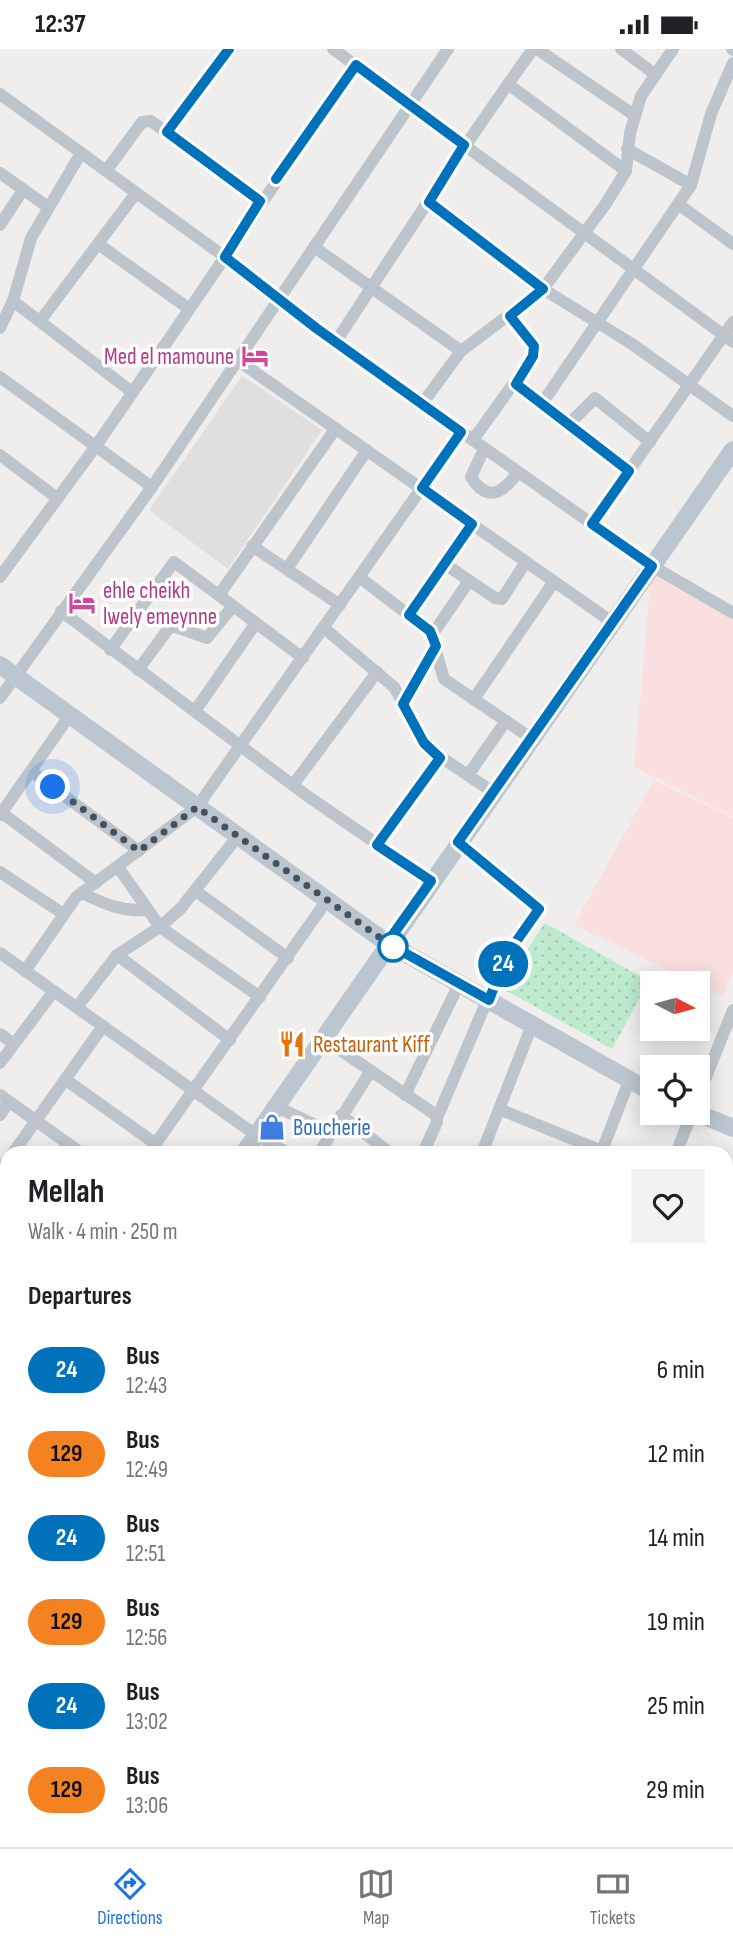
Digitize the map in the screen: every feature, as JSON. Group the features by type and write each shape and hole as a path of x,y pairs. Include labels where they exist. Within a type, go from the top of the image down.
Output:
{"main road":[{"path":"249,1146 387,943 733,450"},
{"path":"0,665 387,943 640,1086"},
{"path":"710,1119 733,1128"}],"street":[{"path":"167,132 229,49"},
{"path":"333,49 729,338"},
{"path":"0,698 152,487 236,359 411,108 448,49"},
{"path":"335,343 464,145 535,49 634,115"},
{"path":"621,49 656,75"},
{"path":"422,404 461,351 480,334 510,316 543,289 626,171 627,149 641,96 673,49"},
{"path":"541,405 691,185 711,114 733,63"},
{"path":"0,577 96,446 260,201 356,65"},
{"path":"508,84 626,171"},
{"path":"0,93 225,257 335,343 484,449 652,566 733,613"},
{"path":"106,171 142,122 151,121 260,201"},
{"path":"627,149 691,185"},
{"path":"0,328 13,301 31,238 81,153"},
{"path":"0,173 48,207"},
{"path":"0,225 23,190"},
{"path":"40,321 136,193"},
{"path":"429,202 543,289 599,322 733,416"},
{"path":"678,204 733,244"},
{"path":"98,244 188,308"},
{"path":"314,247 461,351"},
{"path":"13,301 132,392"},
{"path":"473,440 516,384 533,356 534,346 510,316"},
{"path":"592,524 688,383 729,338 733,322"},
{"path":"236,359 612,622"},
{"path":"2,383 152,487"},
{"path":"516,384 629,471"},
{"path":"568,426 595,398 650,442"},
{"path":"219,595 335,428"},
{"path":"26,971 62,913 82,893 197,807 461,432"},
{"path":"484,449 471,477 482,488 493,493 500,492 518,472"},
{"path":"287,569 367,450"},
{"path":"0,455 57,498"},
{"path":"409,615 472,524"},
{"path":"252,546 340,605"},
{"path":"110,650 174,562 303,658"},
{"path":"444,564 495,598 502,599 525,563"},
{"path":"359,577 409,615 434,640 444,679 531,738"},
{"path":"403,704 434,640 469,581"},
{"path":"474,699 553,583"},
{"path":"138,670 169,628 176,627 207,638 233,606"},
{"path":"61,611 293,785 431,881"},
{"path":"195,712 256,623"},
{"path":"324,628 394,687 424,743 440,758 493,792"},
{"path":"293,785 377,672"},
{"path":"70,715 1,814 96,883"},
{"path":"468,775 506,721"},
{"path":"377,845 440,758"},
{"path":"31,771 139,851"},
{"path":"77,1007 117,955 160,927 197,892 238,837"},
{"path":"426,1146 506,956 539,909 458,842"},
{"path":"118,867 160,927 260,997"},
{"path":"0,872 62,913"},
{"path":"197,892 288,958"},
{"path":"82,893 107,905 131,912 148,911"},
{"path":"154,1146 327,900"},
{"path":"0,953 256,1135 276,1146"},
{"path":"117,955 230,1040"},
{"path":"405,1095 458,983"},
{"path":"0,1063 54,991"},
{"path":"710,1067 733,1010"},
{"path":"485,1146 532,1025"},
{"path":"19,1146 103,1026"},
{"path":"0,1034 14,1044"},
{"path":"324,1039 438,1118"},
{"path":"719,1044 733,1049"},
{"path":"322,1146 370,1072"},
{"path":"66,1080 150,1146"},
{"path":"603,1146 629,1081"},
{"path":"0,1115 5,1098 71,1146"},
{"path":"276,1107 330,1132"},
{"path":"499,1109 587,1146"},
{"path":"341,1115 381,1146"},
{"path":"679,1146 689,1125"}],"shaded area":[{"path":"242,376 322,430 228,569 149,510"},
{"path":"652,566 733,613 733,816 634,767"},
{"path":"654,780 733,818 733,970 722,996 710,990 710,971 670,971 574,925"}],"green space":[{"path":"545,923 640,976 640,998 612,1049 501,988"}],"bus line":[{"name":"24","path":"229,49 167,132 260,201 225,257 277,300 461,432 422,488 472,524 409,615 430,631 436,646 403,704 424,743 440,758 377,845 431,881 387,943 489,1000 506,956 539,909 458,842 652,566 592,524 629,471 545,409 516,384 533,356 534,346 529,336 510,316 543,289 429,202 464,145 356,65 276,179"}],"place":[{"name":"Med el mamoune","path":"255,356"},
{"name":"ehle cheikh lwely emeynne","path":"82,603"},
{"name":"Restaurant Kiff","path":"292,1044"},
{"name":"Boucherie","path":"272,1127"}],"route":[{"path":"53,787 139,851 197,807 393,947"}]}
